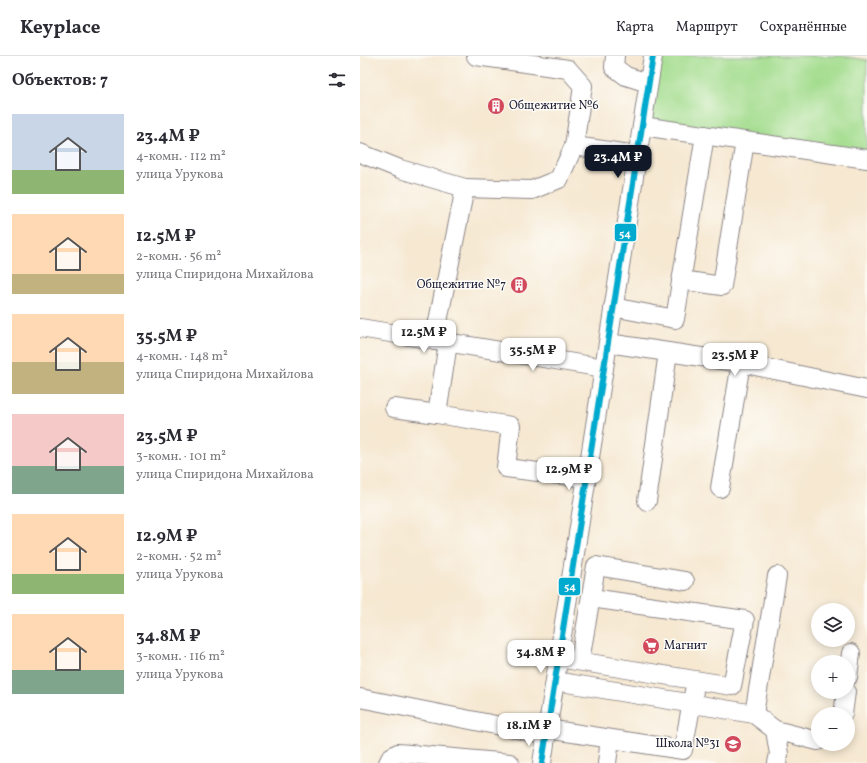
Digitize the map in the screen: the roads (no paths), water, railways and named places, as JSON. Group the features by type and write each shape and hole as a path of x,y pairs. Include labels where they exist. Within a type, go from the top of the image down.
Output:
{"street":[{"path":"360,153 400,169 465,188 532,190 559,180 574,146 583,86 568,69 476,56"},
{"path":"615,56 614,67 626,76 648,83"},
{"path":"542,763 653,56"},
{"path":"642,126 867,159"},
{"path":"613,307 675,320 704,135"},
{"path":"681,280 722,286 745,141"},
{"path":"574,146 637,155"},
{"path":"437,414 441,342 465,188"},
{"path":"360,328 604,368"},
{"path":"608,343 741,362 867,389"},
{"path":"647,500 668,352"},
{"path":"720,488 741,362"},
{"path":"394,408 511,426 506,468 586,478"},
{"path":"580,661 596,566 684,581"},
{"path":"754,714 777,576"},
{"path":"558,658 732,686 745,620 591,598"},
{"path":"360,698 546,732 610,739 683,750 696,680"},
{"path":"555,681 754,714 775,730 811,739"},
{"path":"775,730 779,754 778,763"},
{"path":"606,763 610,739"},
{"path":"388,763 391,757 398,753 510,763"}],"place":[{"name":"Общежитие №6","path":"496,106"},
{"name":"Общежитие №7","path":"519,285"},
{"name":"Магнит","path":"651,646"},
{"name":"Школа №31","path":"733,744"}]}
